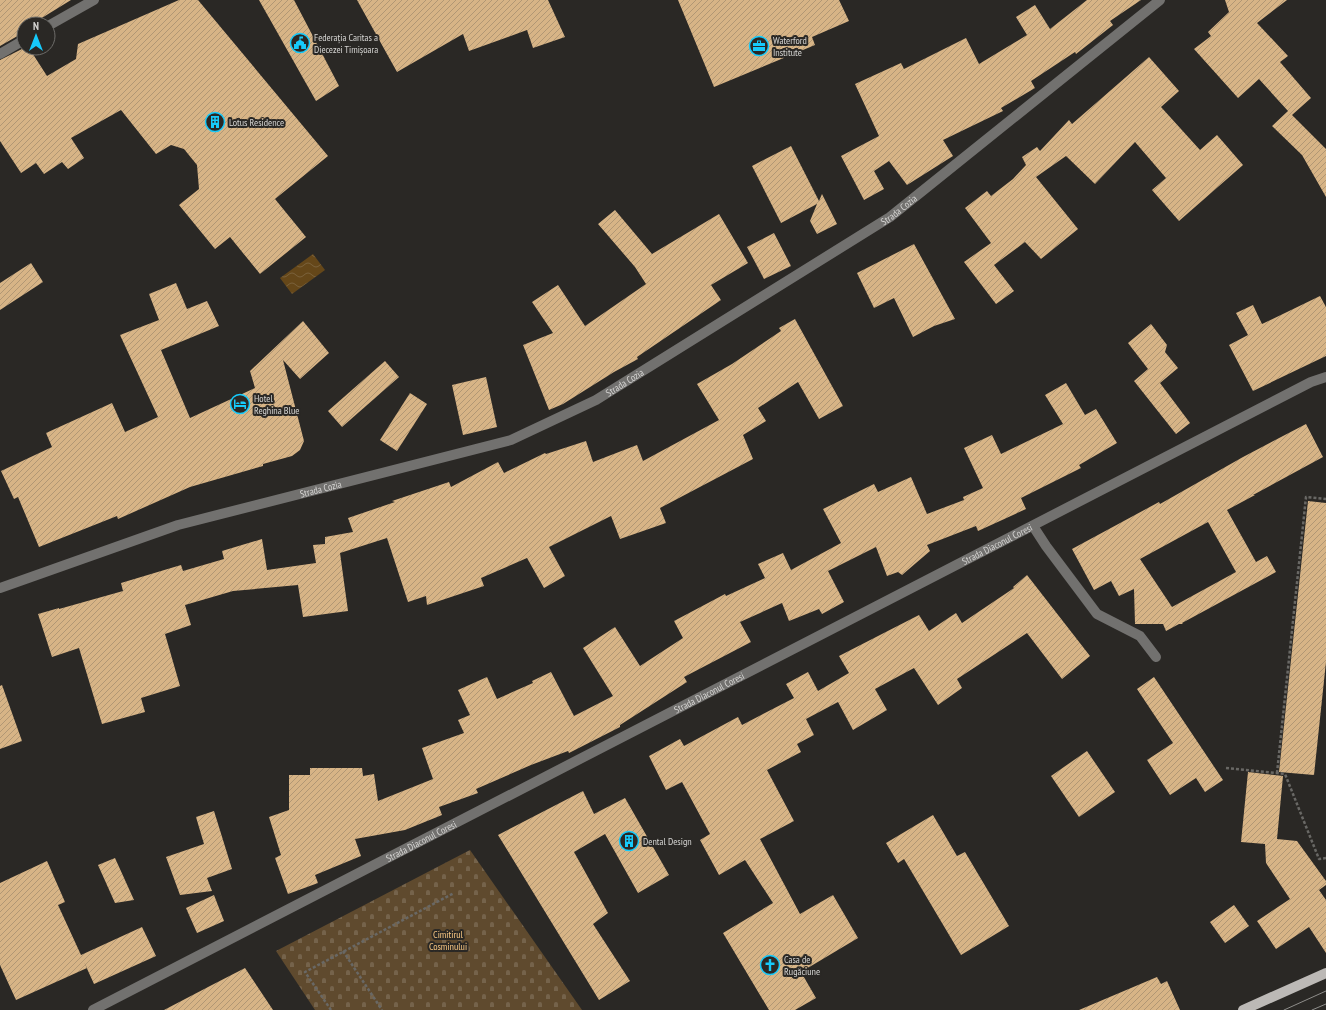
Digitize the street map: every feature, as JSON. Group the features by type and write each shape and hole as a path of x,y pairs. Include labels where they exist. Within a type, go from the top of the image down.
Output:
{"main road":[{"path":"1243,1010 1326,973"}],"street":[{"path":"56,21 94,0"},
{"name":"Strada Cozia","path":"0,588 178,525 511,440 596,400 890,217 1160,0"},
{"path":"0,54 16,45"},
{"name":"Strada Diaconul Coresi","path":"93,1010 1311,382 1326,377"},
{"path":"1033,526 1037,534 1097,614 1140,636 1156,657"}],"path":[{"path":"1277,773 1306,497 1326,499"},
{"path":"1226,768 1285,774 1319,858 1326,858"},
{"path":"331,1010 305,972 454,893"},
{"path":"343,951 382,1010"}],"green space":[{"name":"Cimitirul Cosminului","path":"470,850 582,1010 315,1010 276,951"}],"water":[{"path":"313,254 325,270 292,294 280,278"}],"building":[{"path":"0,0 71,0 45,16 16,16 16,37 0,46"},
{"name":"Lotus Residence","path":"179,0 198,0 328,156 275,199 306,237 260,274 230,237 215,249 179,205 199,189 197,165 184,149 171,145 156,154 121,110 71,138 84,158 68,169 62,162 44,174 36,163 21,173 0,141 0,60 16,52 16,56 34,56 47,76 76,59 78,44"},
{"name":"Federația Caritas a Diecezei Timișoara","path":"259,0 294,0 339,86 316,101"},
{"path":"357,0 548,0 565,37 533,48 527,30 469,51 463,34 397,72"},
{"path":"678,0 839,0 849,21 812,37 815,45 714,87"},
{"path":"1087,0 1141,0 1110,21 1113,25 1076,54 1075,52 1031,81 1035,88 1001,108 1003,111 943,140 953,156 907,185 889,161 874,171 884,189 864,200 841,156 879,136 855,84 901,63 904,69 966,38 979,64 1027,35 1016,17 1035,5 1050,29"},
{"path":"1225,0 1287,0 1257,23 1288,56 1280,62 1311,98 1292,115 1326,149 1326,197 1302,155 1272,126 1288,111 1259,79 1238,98 1194,49 1211,36 1208,32 1229,12"},
{"path":"1149,57 1179,91 1161,107 1200,150 1217,135 1243,165 1179,221 1152,190 1166,178 1135,142 1095,184 1066,156 1036,177 1078,229 1041,259 1025,242 994,265 1014,291 996,304 964,262 991,243 965,208 987,191 991,196 1013,179 1026,165 1022,157 1037,147 1040,151 1069,120 1072,124"},
{"path":"791,146 819,201 822,194 837,224 817,234 810,221 817,204 781,223 752,166"},
{"path":"615,210 652,254 719,214 748,263 711,285 721,300 637,357 638,359 614,372 563,404 549,410 523,345 553,333 532,302 558,285 585,326 646,284 635,267 598,224"},
{"path":"774,233 791,266 764,279 747,247"},
{"path":"914,244 955,319 934,326 913,337 894,298 874,308 857,273"},
{"path":"31,263 43,282 0,310 0,283"},
{"path":"176,283 187,309 207,301 219,326 161,350 190,418 255,388 250,371 303,321 329,353 300,379 283,360 304,441 300,450 292,456 263,464 263,466 190,487 118,519 117,516 39,547 18,497 14,499 1,471 52,447 46,433 112,403 125,432 158,417 120,335 159,320 149,294"},
{"path":"1320,296 1326,307 1326,356 1253,391 1229,345 1248,335 1236,313 1253,305 1262,324"},
{"path":"795,319 843,406 819,419 798,382 758,408 766,421 743,435 753,459 660,508 666,523 620,539 611,516 549,547 565,576 544,588 527,558 481,578 484,586 427,605 426,596 408,602 387,538 340,553 348,611 303,617 298,585 233,591 185,605 191,625 165,634 180,686 141,698 145,712 102,724 79,648 52,657 38,614 123,591 121,583 181,565 183,571 224,559 222,551 262,539 267,570 316,563 313,545 325,544 325,537 353,532 348,518 395,502 392,501 449,482 451,487 498,462 504,473 545,453 546,454 586,441 593,462 637,445 643,461 719,420 697,384 732,364 781,331 779,328"},
{"path":"1151,324 1167,345 1165,352 1178,368 1160,383 1190,423 1176,434 1134,381 1148,369 1128,343"},
{"path":"385,361 399,377 342,427 328,411"},
{"path":"486,377 497,427 463,435 452,385"},
{"path":"1066,383 1085,415 1096,409 1117,443 1079,465 1081,468 1021,498 1026,509 978,531 976,526 927,545 930,551 902,575 898,572 887,576 876,547 828,571 844,602 822,614 819,609 789,621 782,603 740,622 751,642 684,677 687,682 620,725 620,727 569,753 568,751 531,765 476,789 478,793 439,807 442,815 405,830 355,839 361,856 315,875 318,883 288,894 275,858 281,855 269,817 289,810 289,775 310,775 310,768 362,768 363,776 374,774 378,801 433,779 422,748 464,733 458,720 470,715 458,690 487,677 497,699 533,683 532,681 551,672 574,716 613,696 583,648 615,627 640,666 683,638 674,621 725,594 726,596 765,578 758,564 783,553 791,570 841,543 823,509 874,484 878,492 911,477 927,514 964,500 963,497 983,488 964,448 992,435 1001,454 1063,424 1045,395"},
{"path":"410,393 427,404 397,451 380,440"},
{"path":"1306,424 1323,457 1227,510 1256,562 1267,556 1276,572 1182,623 1183,624 1179,624 1166,631 1163,624 1135,624 1134,589 1119,596 1111,581 1094,590 1072,549 1159,502 1160,504 1243,457","holes":["1208,522 1236,572 1172,607 1140,559"]},
{"path":"1308,501 1326,503 1326,662 1314,775 1279,772"},
{"path":"1027,575 1090,656 1062,679 1027,633 957,679 962,688 938,705 914,668 875,689 887,710 853,730 838,702 806,719 814,735 797,744 801,752 767,770 794,821 760,839 800,914 833,895 858,938 801,972 816,998 795,1010 769,1010 723,933 773,903 745,860 719,875 700,840 710,834 682,782 666,790 649,756 680,739 684,746 738,717 742,725 794,698 786,684 808,672 818,691 849,673 839,656 919,615 929,631 956,613 962,623 1014,588 1013,587"},
{"path":"1154,677 1223,780 1205,792 1196,778 1170,795 1147,760 1173,743 1137,689"},
{"path":"2,685 22,741 0,749 0,686"},
{"path":"1087,751 1115,792 1079,817 1051,776"},
{"path":"1248,772 1283,776 1277,839 1297,841 1326,881 1326,885 1319,890 1326,900 1326,953 1309,927 1276,949 1257,921 1290,899 1266,863 1265,844 1241,842"},
{"path":"583,791 594,814 625,798 669,875 638,893 605,834 574,852 608,913 593,924 630,981 599,1000 498,835"},
{"path":"214,811 232,869 207,878 212,891 180,895 166,857 204,844 196,817"},
{"path":"933,815 957,856 965,852 1009,926 961,955 904,859 898,863 886,843"},
{"path":"115,858 134,900 115,903 98,865"},
{"path":"47,861 65,902 58,905 81,955 142,927 156,956 94,984 87,968 16,1000 0,965 0,883"},
{"path":"214,895 224,921 197,933 186,908"},
{"path":"1234,905 1249,926 1225,943 1210,922"},
{"path":"245,968 273,1010 164,1010 210,986"},
{"path":"1157,977 1161,984 1167,981 1180,1010 1079,1010"}],"tram line":[{"path":"1284,1010 1326,991"},
{"path":"1312,1010 1326,1004"}],"place":[{"name":"Federația Caritas a Diecezei Timișoara","path":"300,43"},
{"name":"Waterford Institute","path":"759,46"},
{"name":"Lotus Residence","path":"215,122"},
{"name":"Hotel Reghina Blue","path":"240,404"},
{"name":"Dental Design","path":"629,841"},
{"name":"Casa de Rugăciune","path":"770,965"}]}
